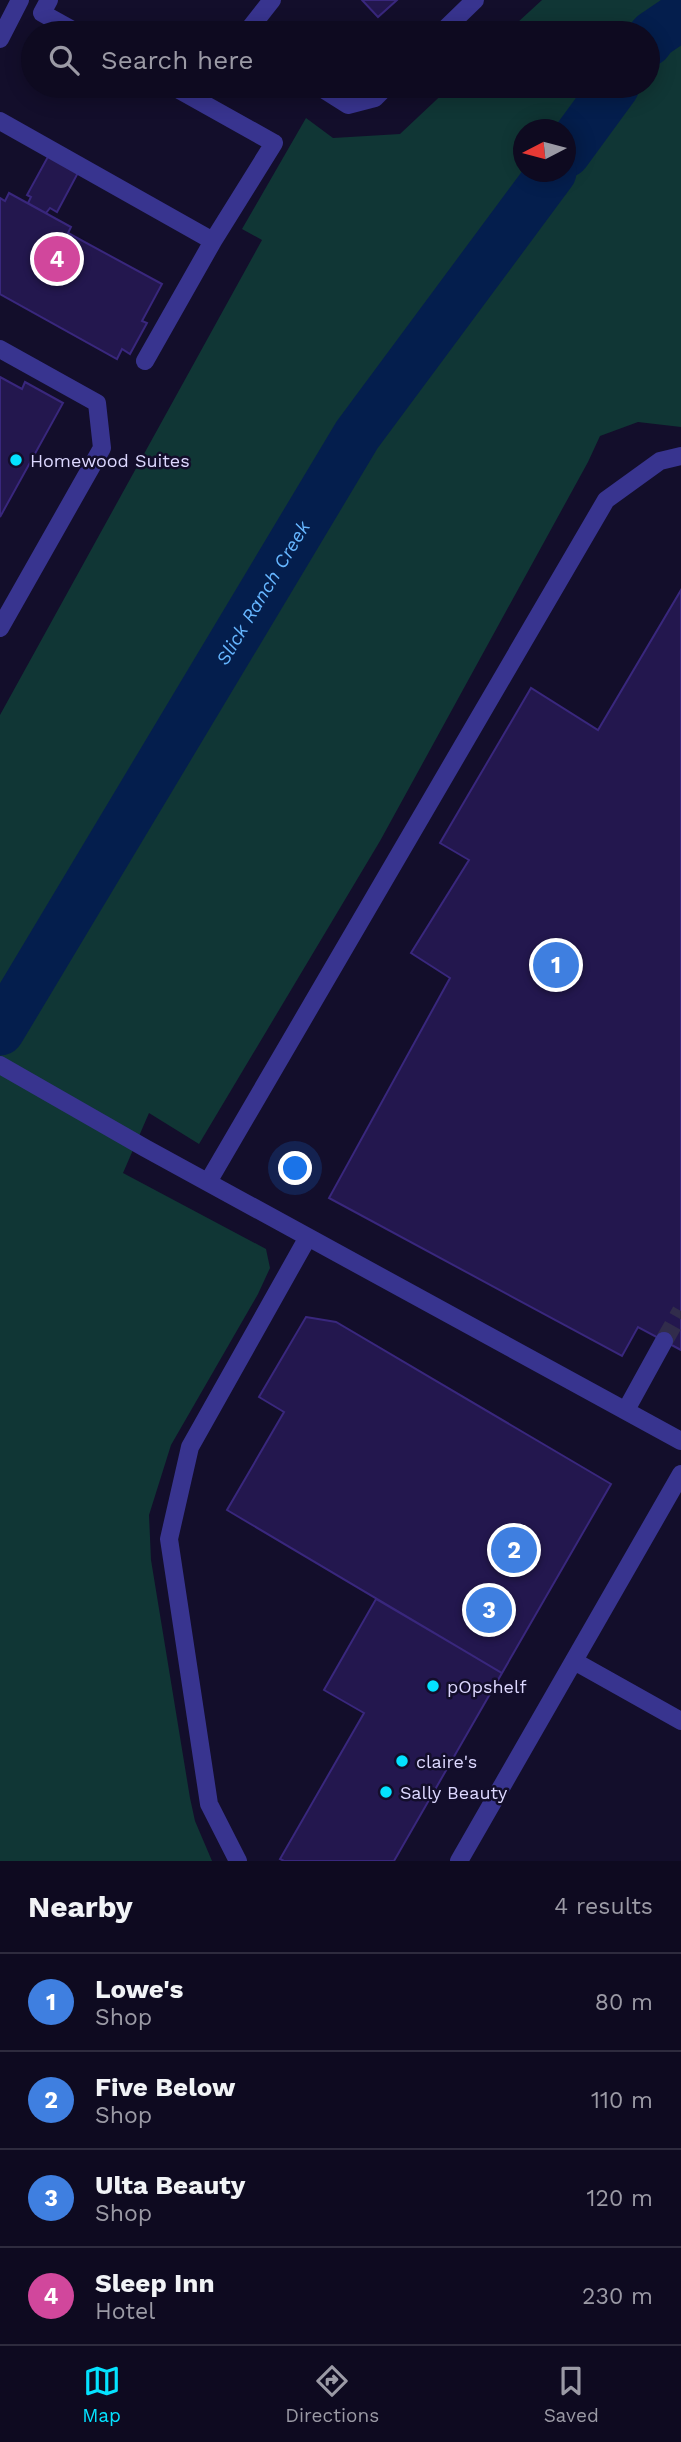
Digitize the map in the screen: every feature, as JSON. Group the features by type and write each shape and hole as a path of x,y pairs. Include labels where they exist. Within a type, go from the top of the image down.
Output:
{"lane":[{"path":"0,39 20,0"},
{"path":"49,0 42,13 56,21"},
{"path":"255,21 272,0"},
{"path":"453,21 475,0"},
{"path":"145,361 274,143 193,98"},
{"path":"337,98 348,105 375,98"},
{"path":"0,121 214,241"},
{"path":"0,348 97,403 102,448 0,628"},
{"path":"208,1182 606,500 660,461 681,456"},
{"path":"0,1065 145,1148 681,1441"},
{"path":"238,1861 209,1804 169,1539 190,1447 308,1237"},
{"path":"626,1410 664,1341"},
{"path":"459,1861 681,1474"},
{"path":"574,1661 681,1721"}],"green space":[{"path":"542,0 681,0 681,427 638,422 600,436 380,841 199,1144 149,1113 123,1173 266,1249 270,1268 258,1294 171,1445 149,1515 151,1560 190,1798 195,1821 212,1861 0,1861 0,715 262,240 242,229 306,118 333,138 400,134 438,98 660,98 660,21 519,21"}],"building":[{"path":"362,0 397,0 378,17"},
{"path":"50,153 80,169 57,212 50,208 46,213 28,203 31,197 27,195"},
{"path":"9,193 71,227 68,233 162,284 142,321 147,323 130,354 122,349 117,359 0,294 0,198 5,201"},
{"name":"Homewood Suites","path":"0,377 22,389 25,382 63,403 0,517"},
{"path":"681,590 681,1350 638,1327 622,1356 329,1198 450,978 411,953 469,860 440,843 531,688 598,730"},
{"path":"306,1317 336,1322 611,1484 502,1673 227,1510 284,1412 259,1397"},
{"path":"376,1599 502,1673 394,1861 284,1861 280,1859 364,1713 324,1690"}],"waterway":[{"name":"Slick Ranch Creek","path":"660,30 681,16"},
{"name":"Slick Ranch Creek","path":"576,139 606,98"},
{"name":"Slick Ranch Creek","path":"0,1031 357,435 545,182"}],"tunnel":[{"path":"664,1341 681,1311"}],"place":[{"name":"Sleep Inn","path":"57,259"},
{"name":"Homewood Suites","path":"16,460"},
{"name":"Lowe's","path":"556,965"},
{"name":"Five Below","path":"514,1550"},
{"name":"Ulta Beauty","path":"489,1610"},
{"name":"pOpshelf","path":"433,1686"},
{"name":"claire's","path":"402,1761"},
{"name":"Sally Beauty","path":"386,1792"}]}
